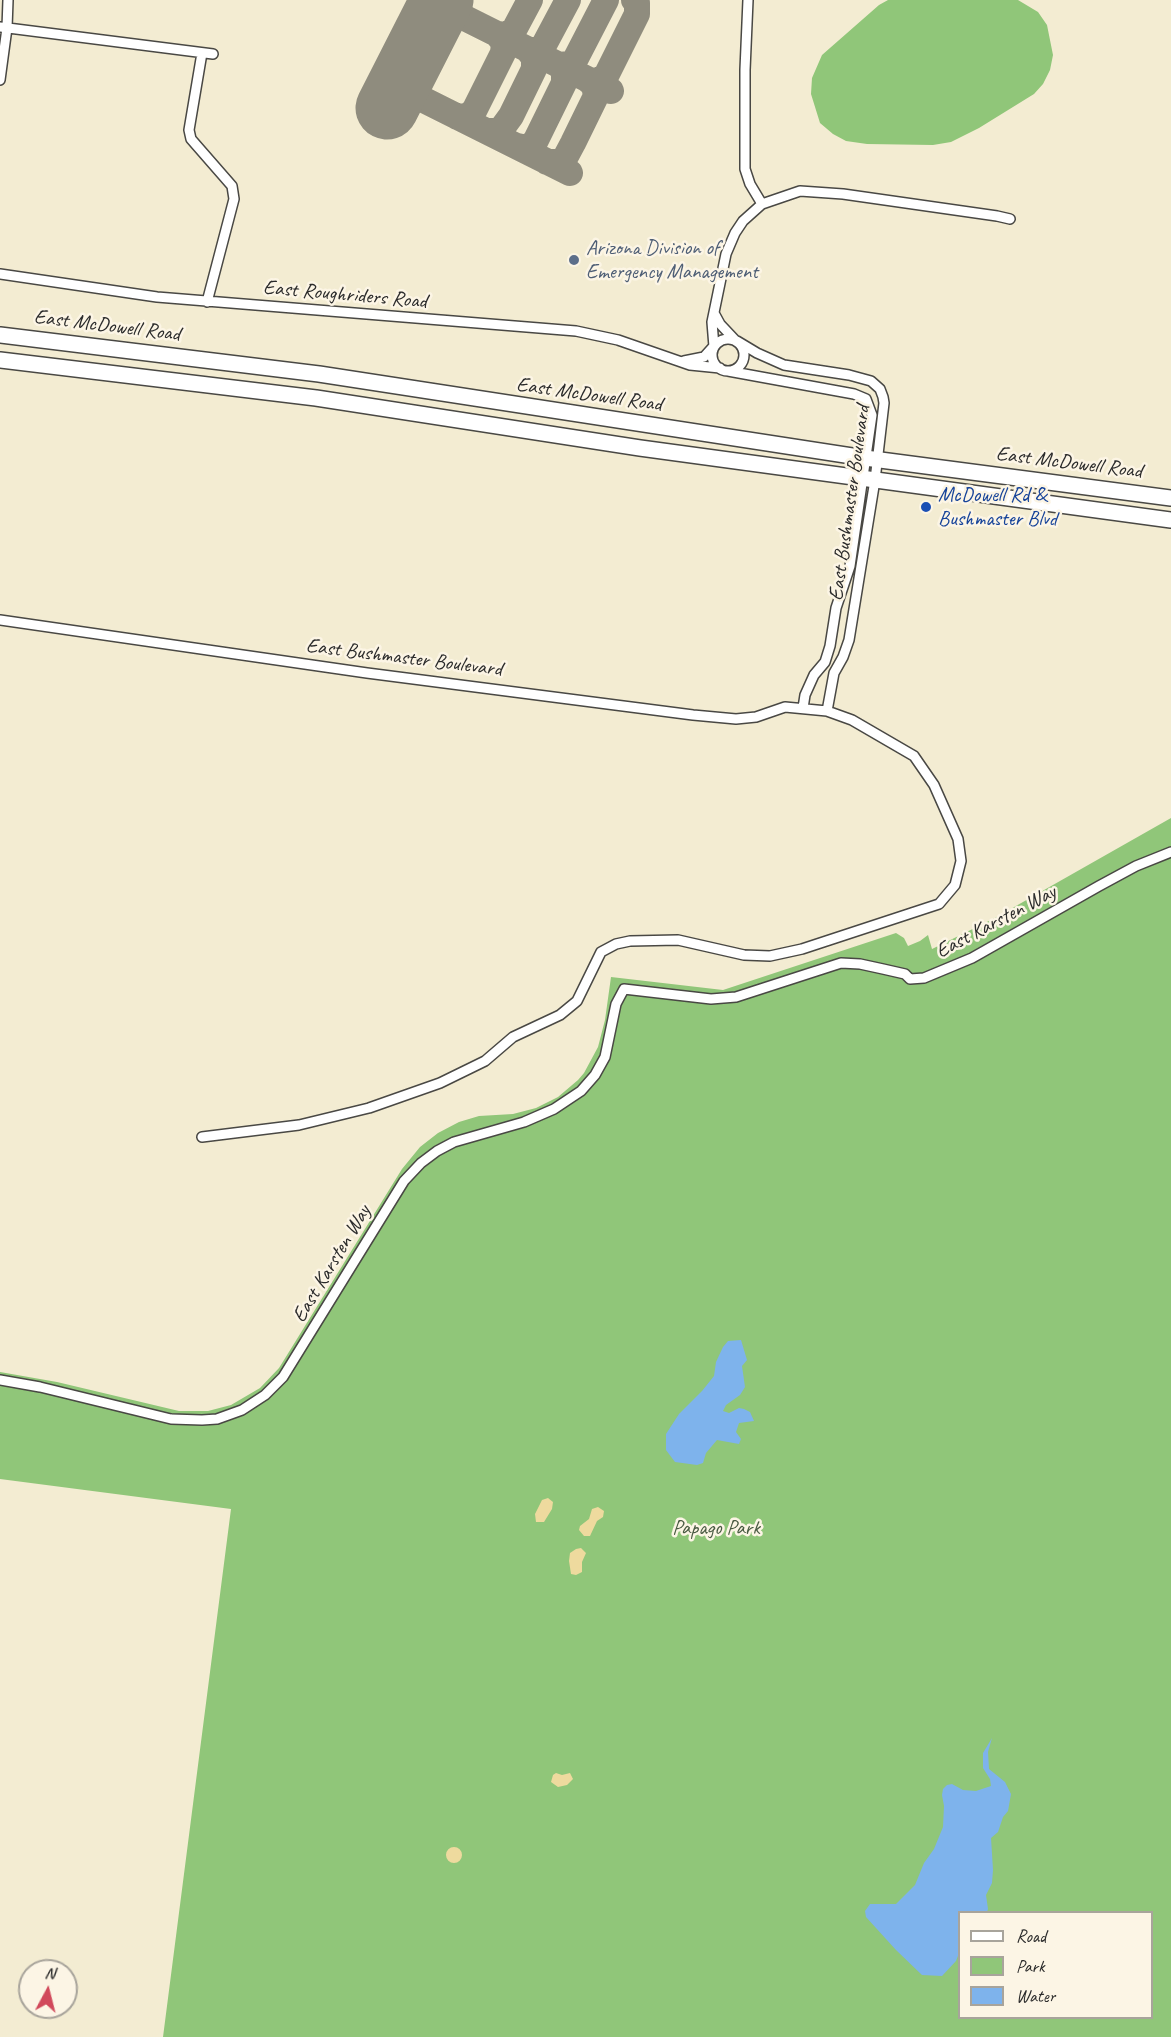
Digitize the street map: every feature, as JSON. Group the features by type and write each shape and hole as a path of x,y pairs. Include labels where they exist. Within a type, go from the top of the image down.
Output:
{"main road":[{"name":"East McDowell Road","path":"0,335 319,374 872,458 1171,498"},
{"name":"East McDowell Road","path":"0,360 316,398 628,446 1171,520"}],"street":[{"path":"0,80 8,0"},
{"path":"748,0 745,70 746,169 750,184 762,204"},
{"path":"4,28 213,54"},
{"path":"202,53 189,130 191,139 232,186 234,199 207,302"},
{"path":"684,361 704,357 713,347 717,343 726,339 736,341 743,349 743,359 737,368 724,370 713,361 713,347 712,322 716,292 726,254 743,221 762,204 800,191 843,194 1010,219"},
{"name":"East Roughriders Road","path":"0,274 157,297 599,334 684,361 690,365 724,370"},
{"name":"East Bushmaster Boulevard","path":"0,620 367,673 693,715 736,719 756,717 785,707 827,711 834,673 849,640 872,458 884,404 879,389 871,381 849,375 784,365 757,353 736,341 720,324 714,313"},
{"name":"East Bushmaster Boulevard","path":"724,370 839,389 866,399 872,415 872,458"},
{"name":"East Bushmaster Boulevard","path":"803,708 805,695 814,675 825,663 830,646 836,608 850,566 869,479"},
{"path":"202,1137 299,1125 369,1108 440,1083 485,1061 513,1037 560,1015 577,1001 601,952 616,944 630,940 678,940 744,955 770,956 802,949 939,904 955,885 961,861 958,839 922,764 914,756 852,720 827,711"},
{"name":"East Karsten Way","path":"0,1380 40,1387 171,1419 217,1419 242,1410 271,1390 283,1377 404,1181 421,1163 436,1151 454,1142 524,1122 554,1109 581,1091 595,1076 605,1057 616,1004 624,989 711,999 744,995 841,963 860,964 905,974 910,979 924,978 972,958 1136,866 1171,852"}],"green space":[{"path":"888,0 1018,0 1038,12 1047,25 1053,55 1050,70 1043,84 1034,94 979,128 951,142 933,145 867,144 846,141 820,123 811,94 812,78 822,55 879,5"},
{"name":"Papago Park","path":"1171,818 1171,2037 163,2037 231,1509 0,1479 0,1372 57,1382 179,1411 208,1411 231,1405 260,1388 279,1368 402,1169 420,1147 438,1133 459,1122 479,1116 513,1114 536,1108 558,1097 578,1080 598,1047 605,1020 611,977 723,990 896,933 904,938 908,946 928,935 932,949 993,919"}],"sand":[{"path":"548,1498 553,1502 552,1509 544,1522 536,1522 535,1514 542,1500"},
{"path":"598,1507 604,1511 603,1517 597,1521 590,1536 584,1536 579,1530 580,1526 589,1519 592,1509"},
{"path":"581,1548 586,1553 582,1562 582,1572 576,1575 571,1574 570,1553"},
{"path":"556,1773 562,1775 570,1773 573,1779 567,1785 558,1787 551,1782"},
{"path":"451,1847 457,1847 462,1855 460,1861 451,1863 446,1858 446,1852"}],"water":[{"path":"741,1340 747,1360 742,1366 745,1387 740,1395 726,1405 723,1411 729,1413 739,1408 744,1409 750,1412 754,1421 739,1423 736,1432 741,1439 739,1444 717,1440 706,1453 703,1463 697,1465 675,1462 666,1450 666,1434 679,1414 714,1376 716,1362 723,1347 728,1341"},
{"path":"992,1738 988,1752 989,1769 1005,1782 1011,1794 1008,1811 1003,1817 998,1832 991,1838 993,1870 992,1883 986,1895 988,1909 987,1911 958,1911 956,1961 942,1976 922,1975 866,1917 865,1911 870,1904 896,1904 915,1885 943,1827 942,1795 947,1785 952,1784 963,1790 976,1791 991,1786 990,1779 983,1768 983,1753"}],"taxiway":[{"path":"497,34 506,35 514,30 530,0"},
{"path":"528,50 539,50 544,45 568,0"},
{"path":"559,65 570,64 575,60 606,0"},
{"path":"588,80 597,81 606,76 637,14 637,3 634,0"},
{"path":"439,5 611,91"},
{"path":"457,117 467,116 474,111 503,53 504,43 497,34"},
{"path":"487,131 500,131 511,116 534,69 534,58 528,50"},
{"path":"517,146 526,148 535,142 564,83 564,72 559,65"},
{"path":"547,162 560,162 565,158 573,143 596,96 594,85 588,80"},
{"path":"398,87 570,173"}],"runway":[{"path":"387,108 442,0"}],"place":[{"name":"Arizona Division of Emergency Management","path":"574,260"},
{"name":"McDowell Rd & Bushmaster Blvd","path":"926,507"}]}
